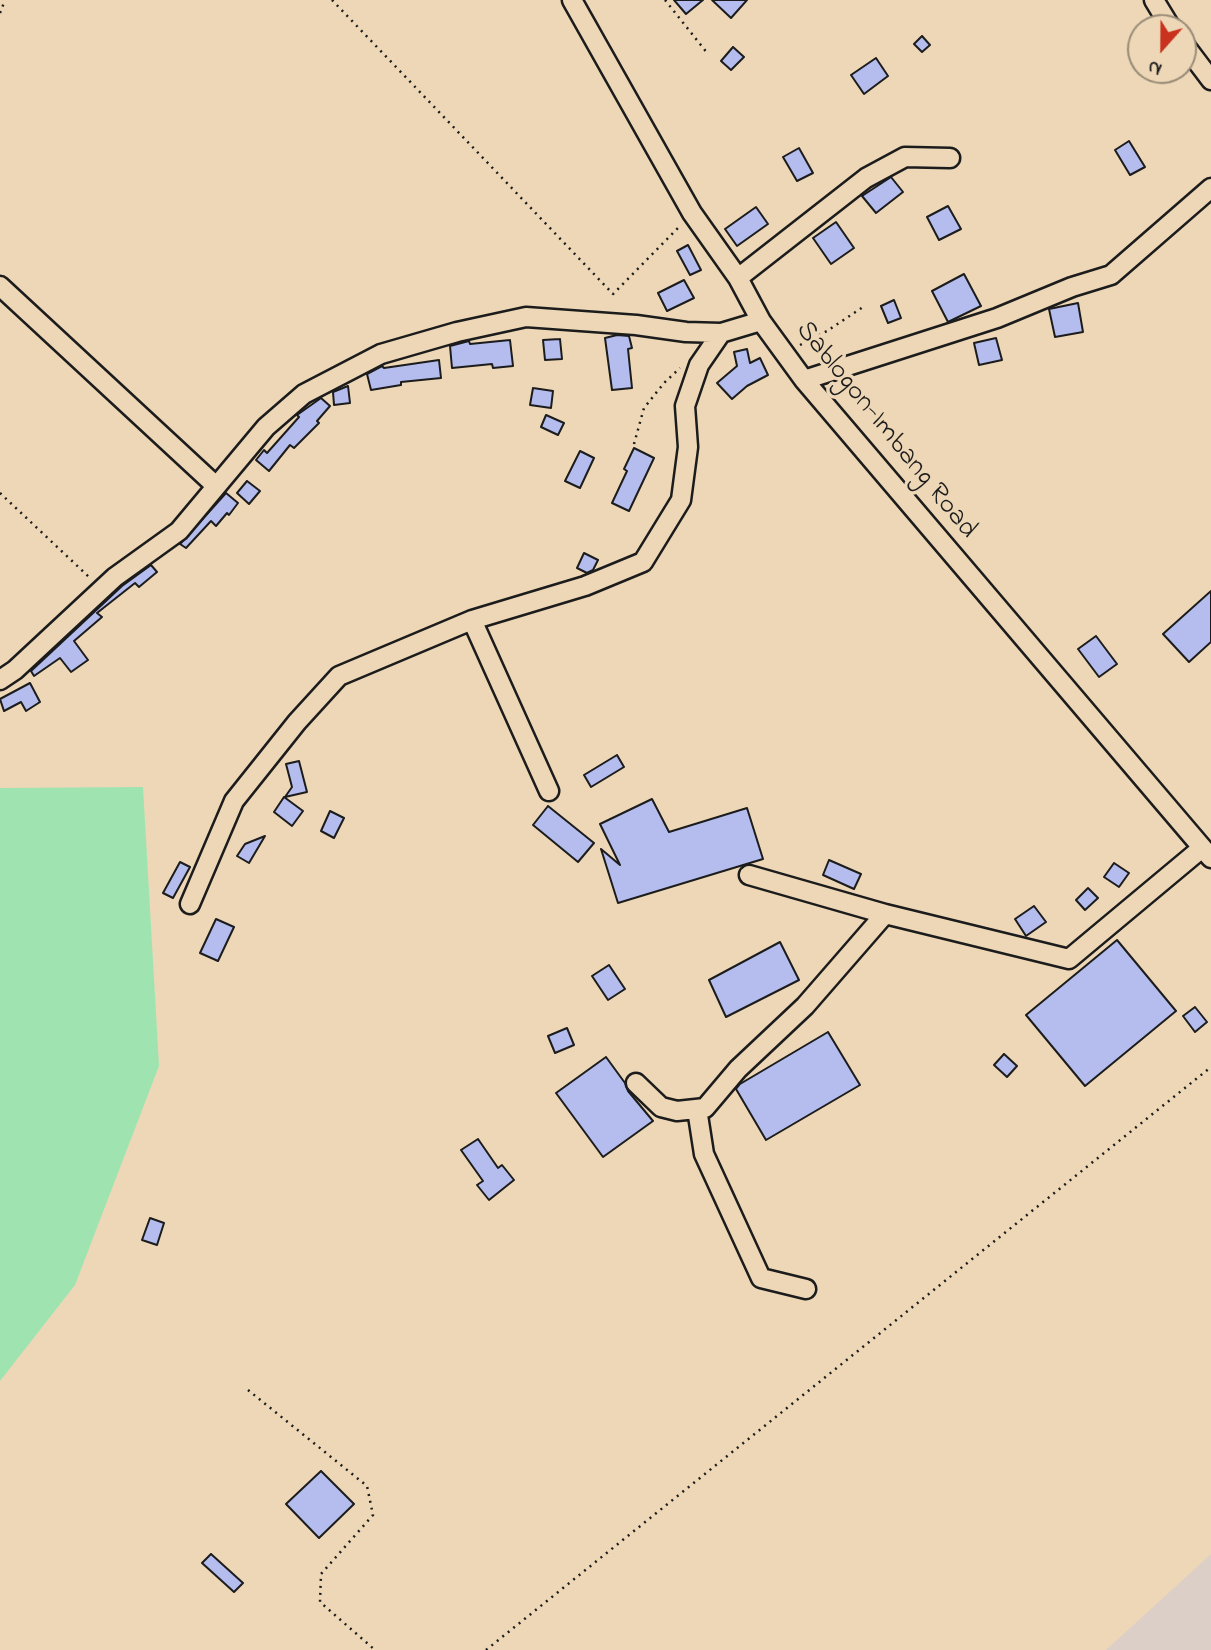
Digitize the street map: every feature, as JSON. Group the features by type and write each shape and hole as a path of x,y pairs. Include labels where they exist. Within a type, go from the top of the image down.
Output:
{"street":[{"name":"Sablogon-Imbang Road","path":"572,0 692,213 738,278 761,321 804,380 1207,853"},
{"path":"1197,60 1209,75"},
{"path":"738,278 866,178 905,156 950,158"},
{"path":"804,380 996,318 1072,287 1111,275 1211,188"},
{"path":"0,286 216,486"},
{"path":"0,680 15,670 115,577 178,531 267,427 304,394 381,354 457,332 526,317 721,333 761,321"},
{"path":"190,904 234,801 297,722 339,676 472,620 585,586 643,562 681,500 688,447 685,406 699,365 721,333"},
{"path":"472,620 549,791"},
{"path":"749,875 885,914 1069,959 1207,853"},
{"path":"636,1083 661,1107 677,1111 705,1108 738,1069 806,1006 885,914"},
{"path":"697,1109 704,1154 761,1278 806,1289"}],"path":[{"path":"0,13 5,0"},
{"path":"332,0 613,294 692,213"},
{"path":"665,0 708,54"},
{"path":"785,353 827,331 863,307"},
{"path":"634,444 644,408 664,383 685,364"},
{"path":"0,493 102,589"},
{"path":"486,1650 1211,1067"},
{"path":"248,1390 367,1486 373,1516 321,1574 320,1602 375,1650"}],"shaded area":[{"path":"1211,1554 1211,1650 1106,1650"}],"green space":[{"path":"143,787 159,1066 75,1285 0,1381 0,788"}],"building":[{"path":"674,0 703,0 686,14"},
{"path":"712,0 747,0 731,18"},
{"path":"922,36 930,45 922,52 914,44"},
{"path":"733,47 744,57 731,70 721,61"},
{"path":"876,58 888,76 864,94 851,75"},
{"path":"1129,141 1145,167 1130,175 1115,150"},
{"path":"799,148 813,173 797,181 783,157"},
{"path":"891,177 903,192 876,213 862,196"},
{"path":"948,206 961,229 939,240 927,217"},
{"path":"756,207 768,224 737,246 725,229"},
{"path":"836,222 854,248 831,264 813,238"},
{"path":"688,245 701,270 690,275 677,251"},
{"path":"964,274 981,306 948,322 932,291"},
{"path":"684,280 694,298 667,311 658,293"},
{"path":"894,300 901,318 888,323 881,306"},
{"path":"1078,303 1083,332 1055,337 1049,309"},
{"path":"629,336 632,348 628,349 632,388 612,390 605,338"},
{"path":"996,338 1002,360 979,365 974,343"},
{"path":"560,339 562,359 545,360 543,340"},
{"path":"510,340 513,366 493,368 492,364 452,368 450,346 469,341 470,344"},
{"path":"747,349 750,363 760,358 768,375 747,386 732,399 717,383 737,366 734,352"},
{"path":"439,360 441,378 401,382 401,385 371,390 367,374 382,366 384,368"},
{"path":"348,386 350,403 334,405 333,392"},
{"path":"533,388 553,391 551,408 530,405"},
{"path":"321,398 330,406 317,421 319,423 294,448 290,445 269,471 256,460 264,450 267,453 299,417 297,415"},
{"path":"546,415 564,423 558,435 541,427"},
{"path":"634,448 654,458 629,511 612,503"},
{"path":"580,451 594,458 580,488 565,481"},
{"path":"247,481 260,491 249,504 237,493"},
{"path":"226,493 238,503 229,515 227,513 216,526 211,521 186,548 180,544"},
{"path":"584,553 598,560 593,570 587,573 577,568"},
{"path":"151,565 157,572 139,587 135,583 97,613 102,617 74,641 88,660 71,672 60,658 34,676 31,671 122,586"},
{"path":"1211,591 1211,642 1189,662 1163,634"},
{"path":"1096,636 1117,664 1099,677 1078,649"},
{"path":"30,683 40,702 26,711 21,702 4,711 0,699"},
{"path":"617,755 624,767 591,787 584,775"},
{"path":"299,761 307,792 285,797 292,787 286,764"},
{"path":"284,797 303,811 292,826 274,812"},
{"path":"652,799 669,832 747,808 763,859 618,903 601,849 620,865 600,824"},
{"path":"548,806 594,843 578,862 533,825"},
{"path":"330,811 344,818 334,838 321,831"},
{"path":"265,836 249,863 237,856 245,844"},
{"path":"829,860 861,874 854,889 823,875"},
{"path":"180,862 190,867 173,898 163,893"},
{"path":"1114,863 1129,873 1119,887 1104,877"},
{"path":"1088,888 1098,898 1085,910 1076,900"},
{"path":"1034,906 1046,922 1026,936 1015,919"},
{"path":"216,919 234,927 218,961 200,953"},
{"path":"1117,940 1176,1011 1085,1086 1026,1015"},
{"path":"780,942 799,980 726,1017 709,980"},
{"path":"609,965 625,989 608,1000 592,976"},
{"path":"1195,1007 1207,1022 1195,1032 1183,1016"},
{"path":"567,1028 574,1045 555,1053 548,1036"},
{"path":"828,1032 860,1085 766,1140 736,1089 740,1084"},
{"path":"1004,1054 1017,1066 1007,1077 994,1065"},
{"path":"606,1057 628,1091 653,1121 603,1157 556,1093"},
{"path":"478,1139 498,1168 502,1165 514,1180 489,1200 477,1185 483,1181 461,1150"},
{"path":"150,1218 164,1223 157,1245 142,1240"},
{"path":"321,1471 354,1504 319,1538 286,1504"},
{"path":"211,1554 243,1583 234,1592 202,1563"}]}
